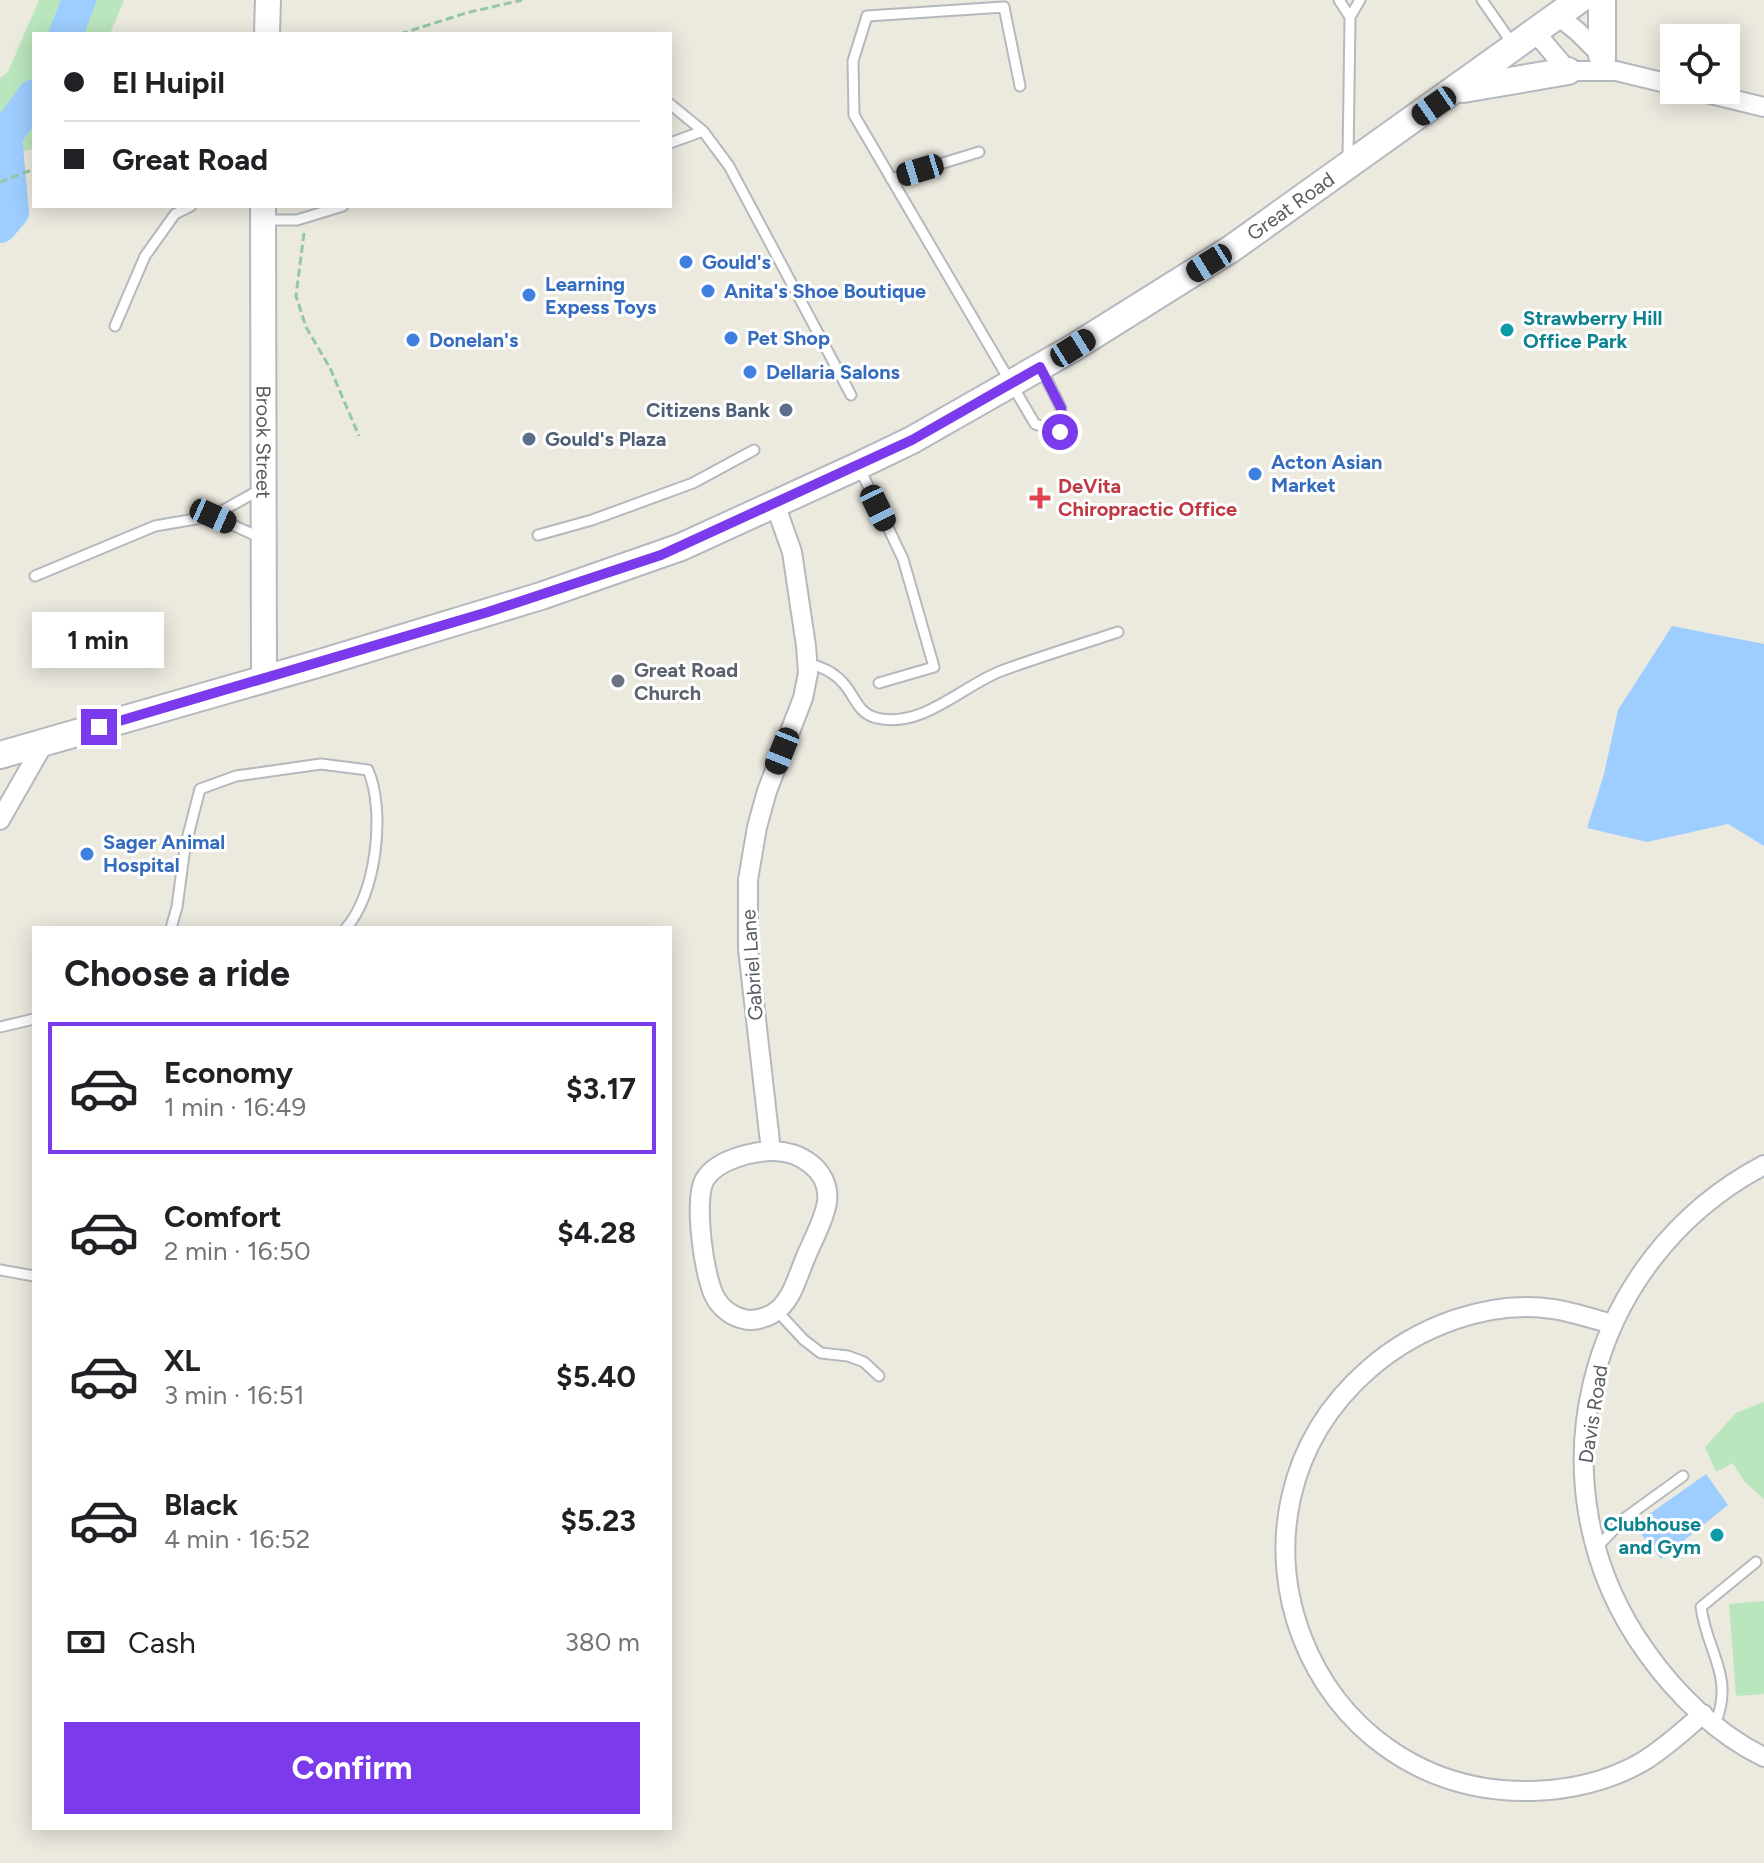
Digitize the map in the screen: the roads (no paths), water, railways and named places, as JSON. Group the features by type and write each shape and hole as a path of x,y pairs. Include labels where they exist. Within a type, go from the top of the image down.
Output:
{"main road":[{"name":"Great Road","path":"0,755 264,680 541,596 661,555 858,466 912,440 1040,367 1231,249 1579,0"},
{"path":"1602,0 1609,63"},
{"path":"1456,90 1568,71"}],"street":[{"path":"267,32 268,0"},
{"path":"1558,16 1609,63 1660,80"},
{"path":"1525,39 1568,71 1609,63"},
{"path":"1740,101 1764,107"},
{"name":"Brook Street","path":"263,213 264,680"},
{"name":"Gabriel Lane","path":"771,1151 748,957 746,905 757,827 773,773 803,698 807,663 792,552 775,504"},
{"path":"0,820 44,743"},
{"path":"771,1151 787,1152 812,1164 823,1180 827,1194 823,1214 790,1294 777,1311 763,1318 747,1319 732,1314 720,1304 712,1290 699,1207 703,1185 717,1167 745,1156 771,1151"},
{"name":"Davis Road","path":"1764,1165 1732,1183 1698,1209 1665,1241 1638,1277 1612,1324 1591,1399 1584,1460 1585,1492 1595,1549 1605,1581 1621,1614 1639,1643 1679,1693 1751,1751 1764,1757"},
{"path":"1612,1324 1554,1309 1532,1307 1472,1315 1410,1339 1354,1382 1326,1416 1308,1449 1288,1513 1284,1553 1295,1622 1328,1690 1356,1722 1383,1746 1418,1767 1457,1782 1518,1791 1555,1790 1590,1782 1640,1763 1709,1719"}],"lane":[{"path":"1339,0 1350,17"},
{"path":"1348,167 1350,17 1360,0"},
{"path":"1482,0 1525,39"},
{"path":"1020,86 1004,7 867,16 853,61 854,115 1035,424 1060,432 1061,408 1040,367"},
{"path":"672,106 703,131 729,166 851,395"},
{"path":"672,142 703,131"},
{"path":"891,179 979,152"},
{"path":"115,326 145,256 175,214 187,208"},
{"path":"263,213 297,220 326,209"},
{"path":"538,535 592,520 693,483 754,450"},
{"path":"858,466 903,559 934,667 879,683"},
{"path":"35,576 155,526 213,516 262,488"},
{"path":"213,516 264,539"},
{"path":"807,663 826,668 844,684 862,711 876,718 897,720 920,714 1000,672 1118,632"},
{"path":"172,926 185,847 200,789 236,776 321,764 368,770 374,787 378,812 370,874 360,904 347,926"},
{"path":"0,1027 32,1019"},
{"path":"0,1270 32,1276"},
{"path":"777,1311 821,1353 848,1356 864,1362 879,1376"},
{"path":"1595,1549 1625,1518 1683,1476"},
{"path":"1709,1719 1723,1704 1721,1670 1703,1624 1701,1607 1756,1562"}],"water":[{"path":"1672,626 1764,644 1764,846 1728,824 1647,842 1587,828 1604,774 1618,710"},
{"path":"1706,1474 1728,1505 1661,1559 1634,1525"}],"waterway":[{"path":"67,32 79,0"},
{"path":"0,226 12,212 5,136 32,99"}],"place":[{"name":"Gould's","path":"686,262"},
{"name":"Anita's Shoe Boutique","path":"708,291"},
{"name":"Learning Expess Toys","path":"529,295"},
{"name":"Strawberry Hill Office Park","path":"1507,330"},
{"name":"Pet Shop","path":"731,338"},
{"name":"Donelan's","path":"413,340"},
{"name":"Dellaria Salons","path":"750,372"},
{"name":"Citizens Bank","path":"786,410"},
{"name":"Gould's Plaza","path":"529,439"},
{"name":"Acton Asian Market","path":"1255,474"},
{"name":"DeVita Chiropractic Office","path":"1040,498"},
{"name":"Great Road Church","path":"618,681"},
{"name":"Sager Animal Hospital","path":"87,854"},
{"name":"Clubhouse and Gym","path":"1717,1535"}]}
